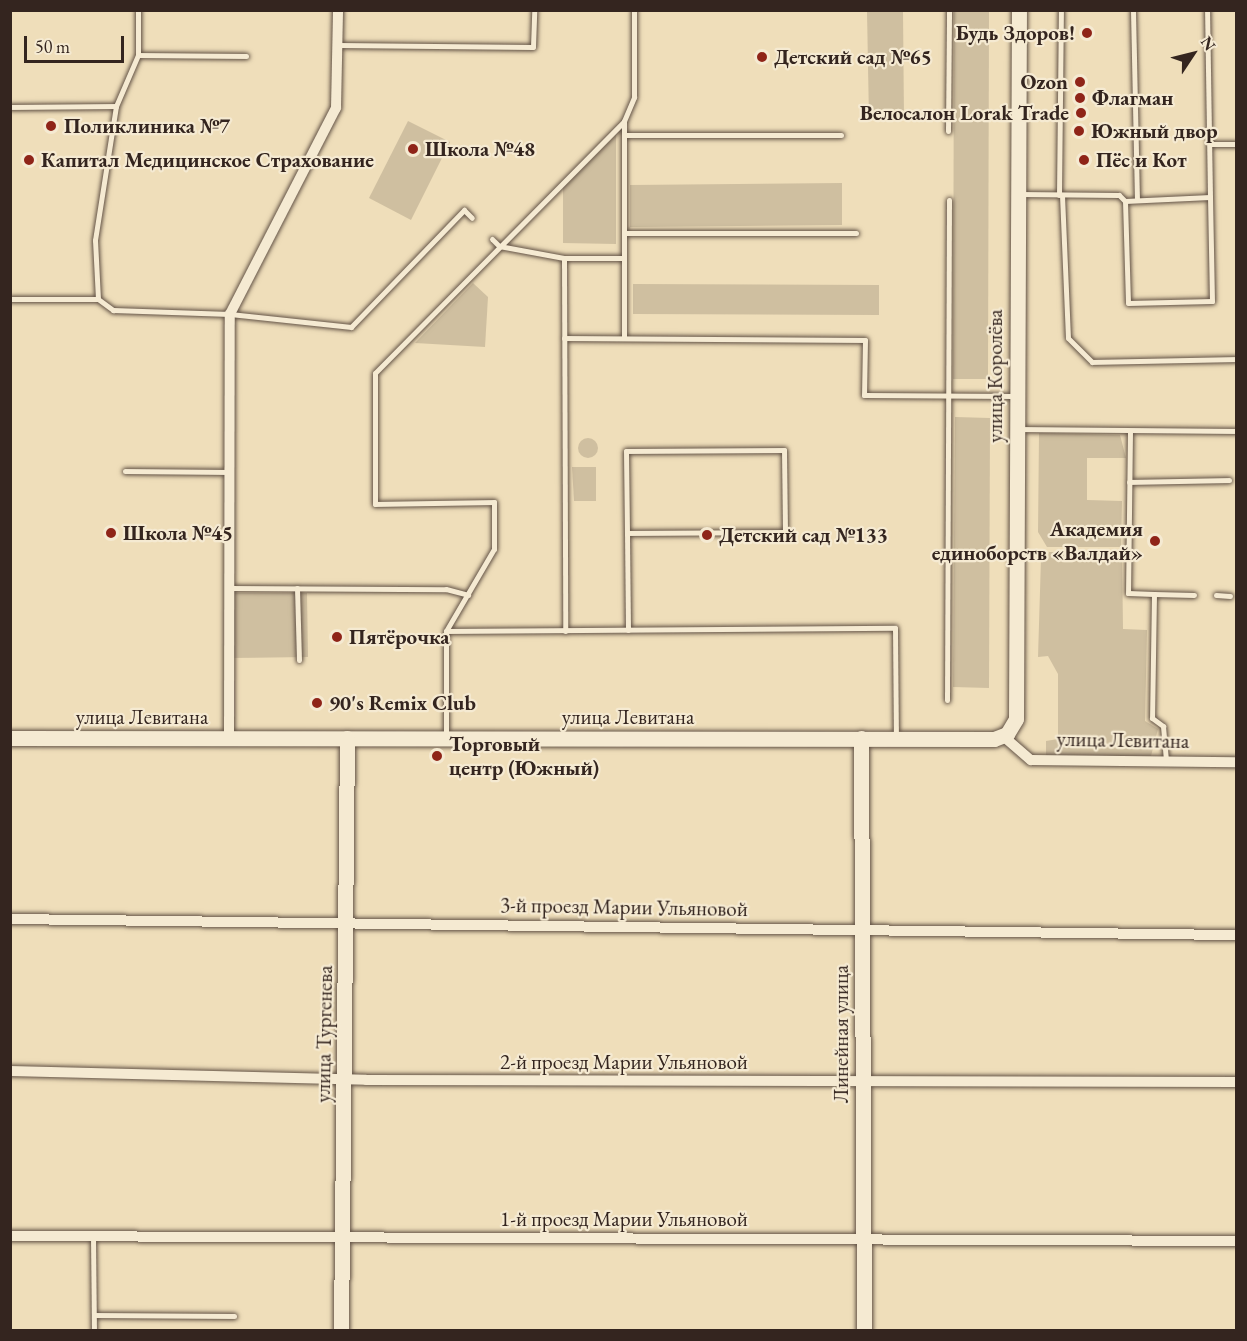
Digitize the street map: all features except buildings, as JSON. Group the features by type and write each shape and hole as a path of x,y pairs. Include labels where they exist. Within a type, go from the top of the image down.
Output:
{"main road":[{"name":"улица Королёва","path":"1003,736 1016,719 1015,429 1019,10"},
{"name":"улица Левитана","path":"10,738 1003,736"},
{"name":"улица Тургенева","path":"341,1330 347,738"},
{"name":"Линейная улица","path":"861,738 864,1330"}],"street":[{"path":"229,738 230,314 336,108 338,10"},
{"name":"улица Левитана","path":"1003,736 1031,760 1236,762"},
{"name":"3-й проезд Марии Ульяновой","path":"10,918 1236,935"},
{"name":"2-й проезд Марии Ульяновой","path":"10,1071 344,1079 863,1083 1236,1082"},
{"name":"1-й проезд Марии Ульяновой","path":"10,1236 1236,1240"}],"lane":[{"path":"98,299 95,240 116,106 138,56 138,10"},
{"path":"337,45 534,47 534,10"},
{"path":"446,738 446,632 494,549 495,502 375,504 375,373 624,121 634,97 634,10"},
{"path":"948,131 949,10"},
{"path":"1061,10 1060,195 1068,338 1092,362 1236,359"},
{"path":"1133,10 1137,200"},
{"path":"1017,194 1119,195 1125,201 1128,303 1212,301 1207,10"},
{"path":"138,56 246,56"},
{"path":"10,107 116,106"},
{"path":"624,121 624,338"},
{"path":"624,135 841,135"},
{"path":"1210,144 1236,144"},
{"path":"1125,201 1210,197"},
{"path":"947,700 949,200"},
{"path":"10,298 98,299 113,310 230,314 351,327 464,210 472,218"},
{"path":"624,233 856,233"},
{"path":"492,239 499,246 564,258 624,258"},
{"path":"564,258 565,631"},
{"path":"564,338 865,340 864,395 1016,396"},
{"path":"1015,429 1130,432 1236,431"},
{"path":"1130,432 1128,593 1194,595"},
{"path":"627,533 785,532 784,450 626,451 628,630"},
{"path":"125,471 229,472"},
{"path":"1129,482 1229,480"},
{"path":"229,588 446,590 468,595"},
{"path":"297,588 299,660"},
{"path":"1154,594 1152,718 1162,726 1167,762"},
{"path":"1216,595 1230,596"},
{"path":"446,632 895,628 896,738"},
{"path":"93,1237 94,1330"},
{"path":"95,1315 234,1316"}],"shaded area":[{"path":"867,11 903,11 904,120 869,120"},
{"path":"954,11 989,11 988,379 953,379"},
{"path":"408,121 450,142 411,220 369,198"},
{"path":"616,135 616,244 563,243 563,188"},
{"path":"842,183 842,225 630,227 630,185"},
{"path":"473,283 488,297 485,347 415,343"},
{"path":"633,284 879,285 879,315 633,314"},
{"path":"955,417 990,418 989,688 953,687"},
{"path":"1039,433 1120,435 1126,458 1087,458 1087,500 1122,501 1121,547 1047,547 1038,532"},
{"path":"588,438 595,441 598,448 595,455 588,458 581,455 578,448 581,441"},
{"path":"572,467 596,467 596,501 574,501"},
{"path":"1049,552 1122,552 1123,629 1147,630 1145,721 1158,729 1151,756 1046,756 1046,741 1058,739 1058,674 1048,656 1038,657 1041,558 1048,558"},
{"path":"226,593 307,593 308,657 227,658"}],"place":[{"name":"Будь Здоров!","path":"1087,33"},
{"name":"Детский сад №65","path":"762,57"},
{"name":"Ozon","path":"1080,82"},
{"name":"Флагман","path":"1080,98"},
{"name":"Велосалон Lorak Trade","path":"1081,113"},
{"name":"Поликлиника №7","path":"51,126"},
{"name":"Южный двор","path":"1079,131"},
{"name":"Школа №48","path":"413,149"},
{"name":"Капитал Медицинское Страхование","path":"29,160"},
{"name":"Пёс и Кот","path":"1084,160"},
{"name":"Школа №45","path":"111,533"},
{"name":"Детский сад №133","path":"707,535"},
{"name":"Академия единоборств «Валдай»","path":"1155,541"},
{"name":"Пятёрочка","path":"337,637"},
{"name":"90's Remix Club","path":"317,703"},
{"name":"Торговый центр (Южный)","path":"437,756"}]}
